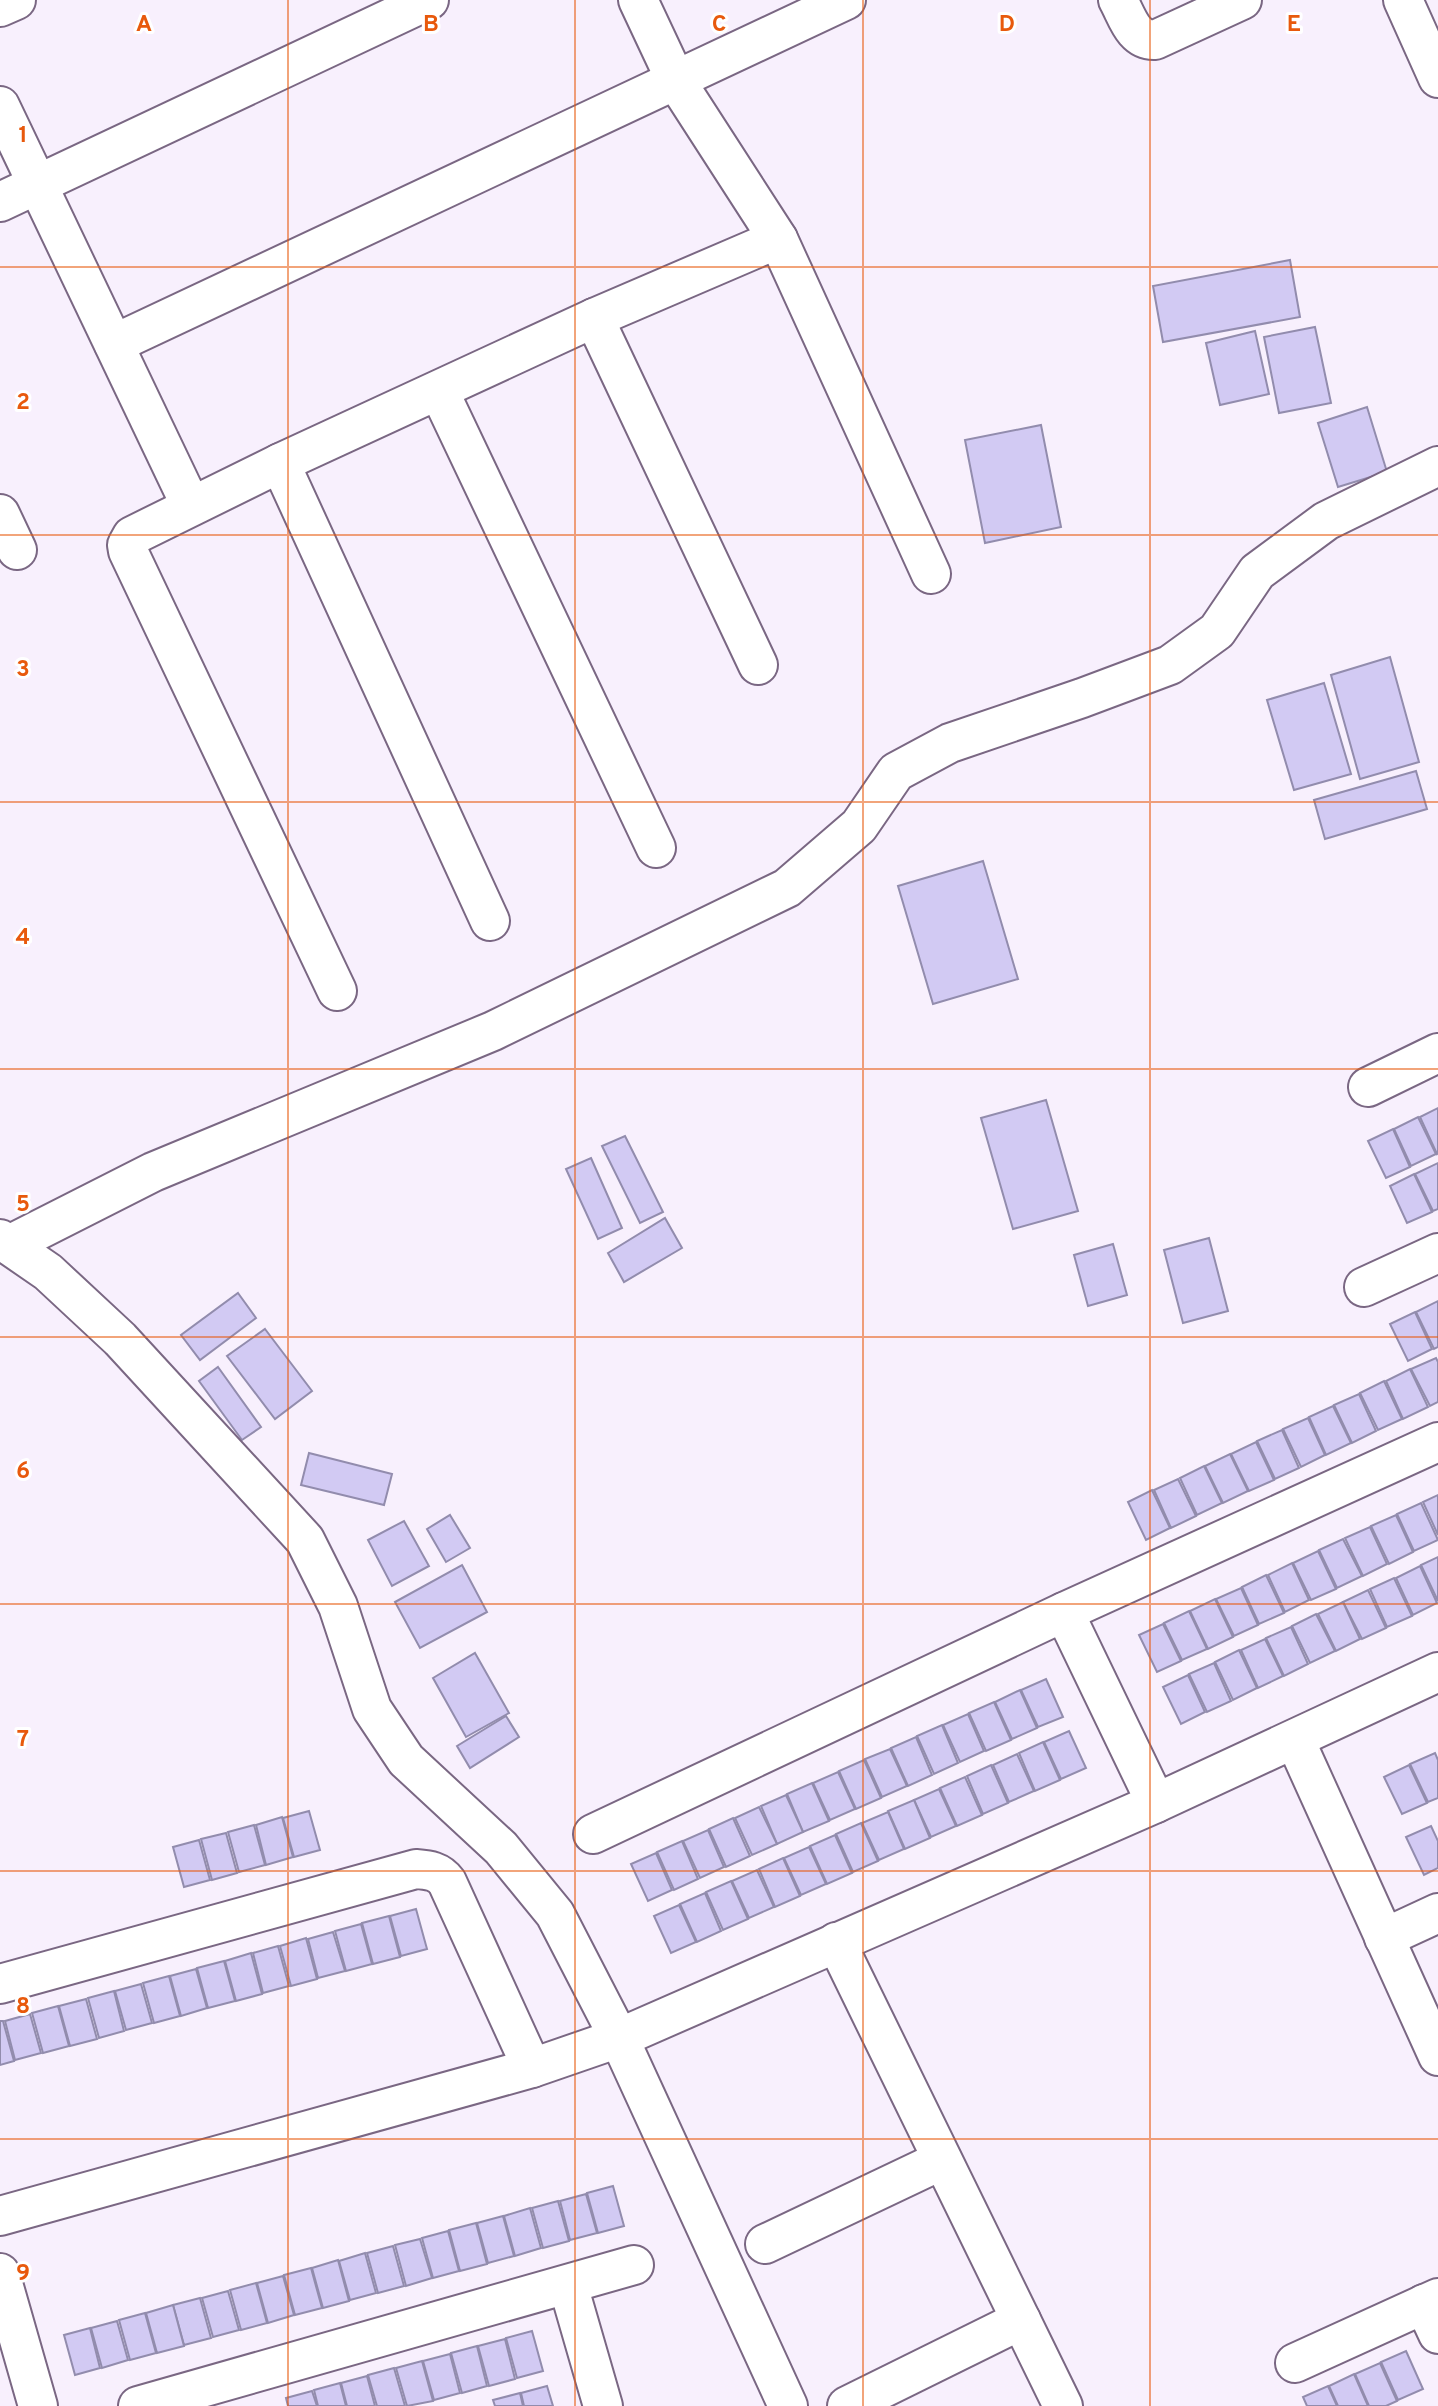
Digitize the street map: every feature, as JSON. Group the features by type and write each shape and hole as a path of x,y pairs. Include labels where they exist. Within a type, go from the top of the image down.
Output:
{"street":[{"path":"0,7 16,0"},
{"path":"0,202 429,0"},
{"path":"638,0 676,80 778,239 931,574"},
{"path":"114,344 846,0"},
{"path":"1118,0 1135,33 1155,40 1242,0"},
{"path":"1404,0 1438,78"},
{"path":"0,106 191,506"},
{"path":"337,991 128,551 127,545 132,536 280,463 594,318 778,239"},
{"path":"594,318 758,666"},
{"path":"439,391 656,848"},
{"path":"280,463 490,921"},
{"path":"788,2406 619,2038 555,1914 500,1848 406,1760 372,1709 338,1606 305,1540 120,1339 48,1272 5,1242 153,1172 493,1031 787,888 859,826 895,772 950,743 1170,665 1217,631 1257,572 1326,522 1438,466"},
{"path":"0,514 16,550"},
{"path":"1367,1087 1438,1053"},
{"path":"1364,1287 1438,1253"},
{"path":"593,1834 1064,1612 1438,1442"},
{"path":"1064,1612 1156,1803"},
{"path":"0,2216 532,2068 619,2038 1156,1803 1438,1672"},
{"path":"1295,1740 1438,2056"},
{"path":"0,1984 416,1869 428,1870 437,1872 447,1882 532,2068"},
{"path":"1384,1938 1438,1913"},
{"path":"836,1942 1063,2406"},
{"path":"765,2244 942,2160"},
{"path":"138,2406 634,2265"},
{"path":"0,2273 38,2406"},
{"path":"568,2285 603,2406"},
{"path":"1295,2363 1433,2312"},
{"path":"847,2406 1021,2320"}],"building":[{"path":"1290,260 1300,317 1163,342 1153,286"},
{"path":"1315,327 1331,403 1279,413 1264,337"},
{"path":"1255,331 1269,394 1220,405 1206,343"},
{"path":"1367,407 1387,472 1338,487 1318,423"},
{"path":"1041,425 1061,527 985,543 965,440"},
{"path":"1390,657 1419,762 1360,779 1331,675"},
{"path":"1324,683 1351,774 1294,790 1267,700"},
{"path":"1416,771 1427,809 1325,839 1314,800"},
{"path":"983,861 1018,979 933,1004 898,886"},
{"path":"1046,1100 1078,1211 1013,1229 981,1118"},
{"path":"1438,1108 1438,1153 1437,1154 1420,1117"},
{"path":"1418,1117 1436,1154 1411,1166 1394,1129"},
{"path":"1393,1129 1410,1167 1386,1178 1368,1141"},
{"path":"625,1136 663,1212 640,1223 602,1146"},
{"path":"591,1158 622,1228 598,1239 566,1169"},
{"path":"1438,1163 1438,1209 1433,1211 1415,1174"},
{"path":"1414,1174 1432,1212 1407,1223 1390,1186"},
{"path":"665,1218 682,1248 624,1282 608,1253"},
{"path":"1209,1238 1228,1311 1183,1323 1164,1250"},
{"path":"1113,1244 1127,1295 1088,1306 1074,1255"},
{"path":"238,1293 256,1318 200,1360 181,1335"},
{"path":"1438,1301 1438,1347 1434,1349 1416,1312"},
{"path":"1415,1312 1432,1349 1408,1361 1390,1324"},
{"path":"265,1329 312,1391 275,1419 227,1356"},
{"path":"1436,1358 1438,1402 1430,1406 1411,1369"},
{"path":"218,1367 261,1427 242,1440 199,1381"},
{"path":"1410,1369 1428,1407 1403,1419 1386,1381"},
{"path":"1384,1381 1402,1419 1378,1430 1360,1393"},
{"path":"1359,1394 1376,1431 1352,1443 1334,1405"},
{"path":"1333,1406 1351,1443 1326,1455 1309,1417"},
{"path":"1308,1418 1325,1455 1301,1467 1283,1429"},
{"path":"1282,1430 1299,1468 1275,1479 1257,1441"},
{"path":"1256,1442 1274,1480 1249,1491 1231,1454"},
{"path":"309,1453 392,1474 384,1505 301,1485"},
{"path":"1230,1454 1248,1491 1223,1503 1205,1466"},
{"path":"1204,1466 1222,1503 1197,1515 1180,1478"},
{"path":"1178,1479 1196,1516 1171,1528 1154,1490"},
{"path":"1152,1490 1170,1528 1146,1540 1128,1502"},
{"path":"1438,1495 1438,1535 1423,1502"},
{"path":"1421,1503 1438,1540 1414,1551 1397,1514"},
{"path":"450,1515 470,1548 446,1562 427,1529"},
{"path":"1396,1515 1413,1552 1389,1564 1371,1526"},
{"path":"404,1521 429,1566 392,1586 368,1540"},
{"path":"1370,1527 1387,1564 1363,1576 1345,1538"},
{"path":"1343,1539 1362,1576 1337,1588 1319,1550"},
{"path":"1318,1551 1336,1589 1311,1600 1293,1563"},
{"path":"1438,1557 1438,1601 1421,1565"},
{"path":"1292,1563 1309,1600 1285,1612 1268,1575"},
{"path":"462,1565 487,1612 420,1648 395,1602"},
{"path":"1420,1566 1437,1603 1413,1615 1396,1578"},
{"path":"1266,1575 1284,1613 1259,1624 1242,1587"},
{"path":"1394,1578 1412,1616 1387,1627 1370,1589"},
{"path":"1241,1588 1258,1625 1234,1636 1216,1599"},
{"path":"1368,1590 1386,1628 1362,1639 1343,1602"},
{"path":"1215,1599 1233,1637 1208,1649 1190,1611"},
{"path":"1343,1602 1360,1639 1336,1651 1318,1614"},
{"path":"1189,1611 1207,1649 1182,1660 1164,1623"},
{"path":"1316,1614 1335,1651 1310,1663 1292,1626"},
{"path":"1163,1624 1181,1661 1157,1672 1139,1635"},
{"path":"1291,1627 1308,1664 1284,1676 1266,1638"},
{"path":"1265,1639 1283,1676 1258,1688 1241,1650"},
{"path":"1239,1650 1257,1688 1233,1700 1215,1662"},
{"path":"475,1653 509,1713 466,1737 433,1678"},
{"path":"1214,1663 1231,1701 1207,1712 1189,1674"},
{"path":"1188,1675 1205,1712 1181,1724 1163,1687"},
{"path":"1046,1679 1063,1717 1038,1727 1021,1690"},
{"path":"1020,1690 1037,1728 1012,1739 995,1702"},
{"path":"994,1702 1011,1740 986,1751 969,1713"},
{"path":"968,1714 984,1751 960,1762 943,1725"},
{"path":"506,1716 519,1737 470,1768 457,1746"},
{"path":"942,1725 958,1763 934,1774 917,1736"},
{"path":"1069,1731 1086,1768 1061,1779 1044,1742"},
{"path":"916,1737 932,1775 908,1786 891,1748"},
{"path":"1043,1742 1060,1780 1035,1791 1019,1753"},
{"path":"890,1749 907,1786 882,1797 865,1759"},
{"path":"1435,1753 1438,1760 1438,1798 1428,1802 1410,1764"},
{"path":"1017,1754 1034,1791 1009,1802 993,1765"},
{"path":"864,1760 881,1798 856,1809 839,1771"},
{"path":"991,1765 1008,1803 983,1814 967,1776"},
{"path":"1409,1765 1427,1803 1402,1814 1384,1777"},
{"path":"838,1772 855,1809 830,1820 813,1783"},
{"path":"965,1777 982,1815 957,1826 940,1788"},
{"path":"812,1783 829,1821 803,1832 787,1794"},
{"path":"939,1789 956,1826 931,1837 914,1800"},
{"path":"786,1795 803,1832 777,1844 761,1806"},
{"path":"914,1800 930,1838 905,1849 888,1811"},
{"path":"759,1807 777,1844 752,1855 735,1818"},
{"path":"309,1811 320,1850 294,1857 283,1818"},
{"path":"888,1812 904,1849 879,1860 862,1823"},
{"path":"282,1817 293,1857 266,1865 256,1825"},
{"path":"733,1818 750,1856 726,1867 709,1829"},
{"path":"861,1823 878,1861 853,1872 836,1834"},
{"path":"254,1825 265,1865 239,1872 228,1832"},
{"path":"1431,1826 1438,1841 1438,1868 1424,1875 1406,1837"},
{"path":"708,1830 724,1867 700,1878 683,1841"},
{"path":"226,1833 237,1873 212,1880 201,1839"},
{"path":"835,1835 852,1873 827,1884 810,1846"},
{"path":"199,1840 210,1880 184,1887 173,1847"},
{"path":"682,1841 698,1879 674,1890 657,1852"},
{"path":"809,1847 826,1884 801,1895 784,1858"},
{"path":"656,1853 672,1890 648,1901 631,1864"},
{"path":"783,1858 800,1896 775,1907 759,1869"},
{"path":"757,1870 774,1907 749,1918 732,1881"},
{"path":"731,1881 748,1919 723,1930 706,1892"},
{"path":"705,1893 721,1931 697,1942 680,1904"},
{"path":"679,1905 696,1942 671,1953 654,1916"},
{"path":"416,1909 427,1949 401,1956 390,1916"},
{"path":"389,1916 400,1957 373,1964 362,1923"},
{"path":"361,1924 372,1964 346,1971 335,1931"},
{"path":"333,1932 345,1971 318,1978 308,1939"},
{"path":"306,1938 317,1979 291,1986 280,1946"},
{"path":"278,1946 289,1986 263,1993 253,1953"},
{"path":"251,1953 262,1994 236,2001 225,1961"},
{"path":"224,1961 235,2001 208,2008 197,1968"},
{"path":"196,1969 207,2008 181,2016 170,1976"},
{"path":"169,1976 180,2016 154,2023 143,1983"},
{"path":"141,1984 152,2023 126,2030 115,1991"},
{"path":"114,1991 124,2031 99,2038 88,1998"},
{"path":"86,1999 97,2039 70,2046 59,2006"},
{"path":"58,2006 69,2046 43,2053 32,2013"},
{"path":"30,2014 41,2053 15,2060 5,2021"},
{"path":"0,2021 3,2021 14,2061 0,2065"},
{"path":"613,2186 624,2226 598,2233 587,2193"},
{"path":"586,2194 597,2233 570,2240 560,2201"},
{"path":"558,2201 569,2241 543,2248 532,2208"},
{"path":"530,2208 541,2248 515,2256 504,2216"},
{"path":"503,2216 514,2256 488,2263 477,2223"},
{"path":"476,2223 487,2264 460,2271 449,2230"},
{"path":"448,2231 459,2271 433,2278 422,2238"},
{"path":"420,2239 432,2278 406,2286 395,2245"},
{"path":"393,2246 404,2286 378,2293 367,2253"},
{"path":"365,2253 376,2293 350,2300 339,2261"},
{"path":"338,2260 349,2301 323,2308 312,2268"},
{"path":"311,2268 322,2308 295,2315 284,2275"},
{"path":"283,2276 294,2315 268,2323 257,2283"},
{"path":"256,2283 267,2323 241,2330 230,2290"},
{"path":"228,2291 239,2330 213,2337 202,2298"},
{"path":"200,2298 211,2338 184,2345 173,2305"},
{"path":"173,2305 184,2346 157,2353 146,2313"},
{"path":"145,2313 156,2353 130,2360 119,2320"},
{"path":"117,2321 128,2360 102,2368 91,2328"},
{"path":"90,2328 100,2368 75,2375 64,2335"},
{"path":"532,2331 543,2371 517,2378 506,2338"},
{"path":"505,2339 515,2379 489,2386 478,2346"},
{"path":"477,2346 487,2386 462,2393 451,2353"},
{"path":"1406,2351 1423,2389 1398,2400 1381,2362"},
{"path":"450,2354 460,2393 434,2400 423,2361"},
{"path":"422,2361 433,2401 407,2406 396,2368"},
{"path":"1380,2363 1397,2401 1386,2406 1369,2406 1355,2374"},
{"path":"394,2368 405,2406 377,2406 368,2375"},
{"path":"1354,2374 1368,2406 1338,2406 1329,2386"},
{"path":"367,2376 375,2406 347,2406 341,2383"},
{"path":"340,2383 346,2406 318,2406 314,2390"},
{"path":"547,2386 553,2406 524,2406 521,2393"},
{"path":"1328,2386 1337,2406 1307,2406 1303,2397"},
{"path":"312,2391 317,2406 288,2406 286,2398"},
{"path":"520,2393 523,2406 495,2406 493,2400"}]}
